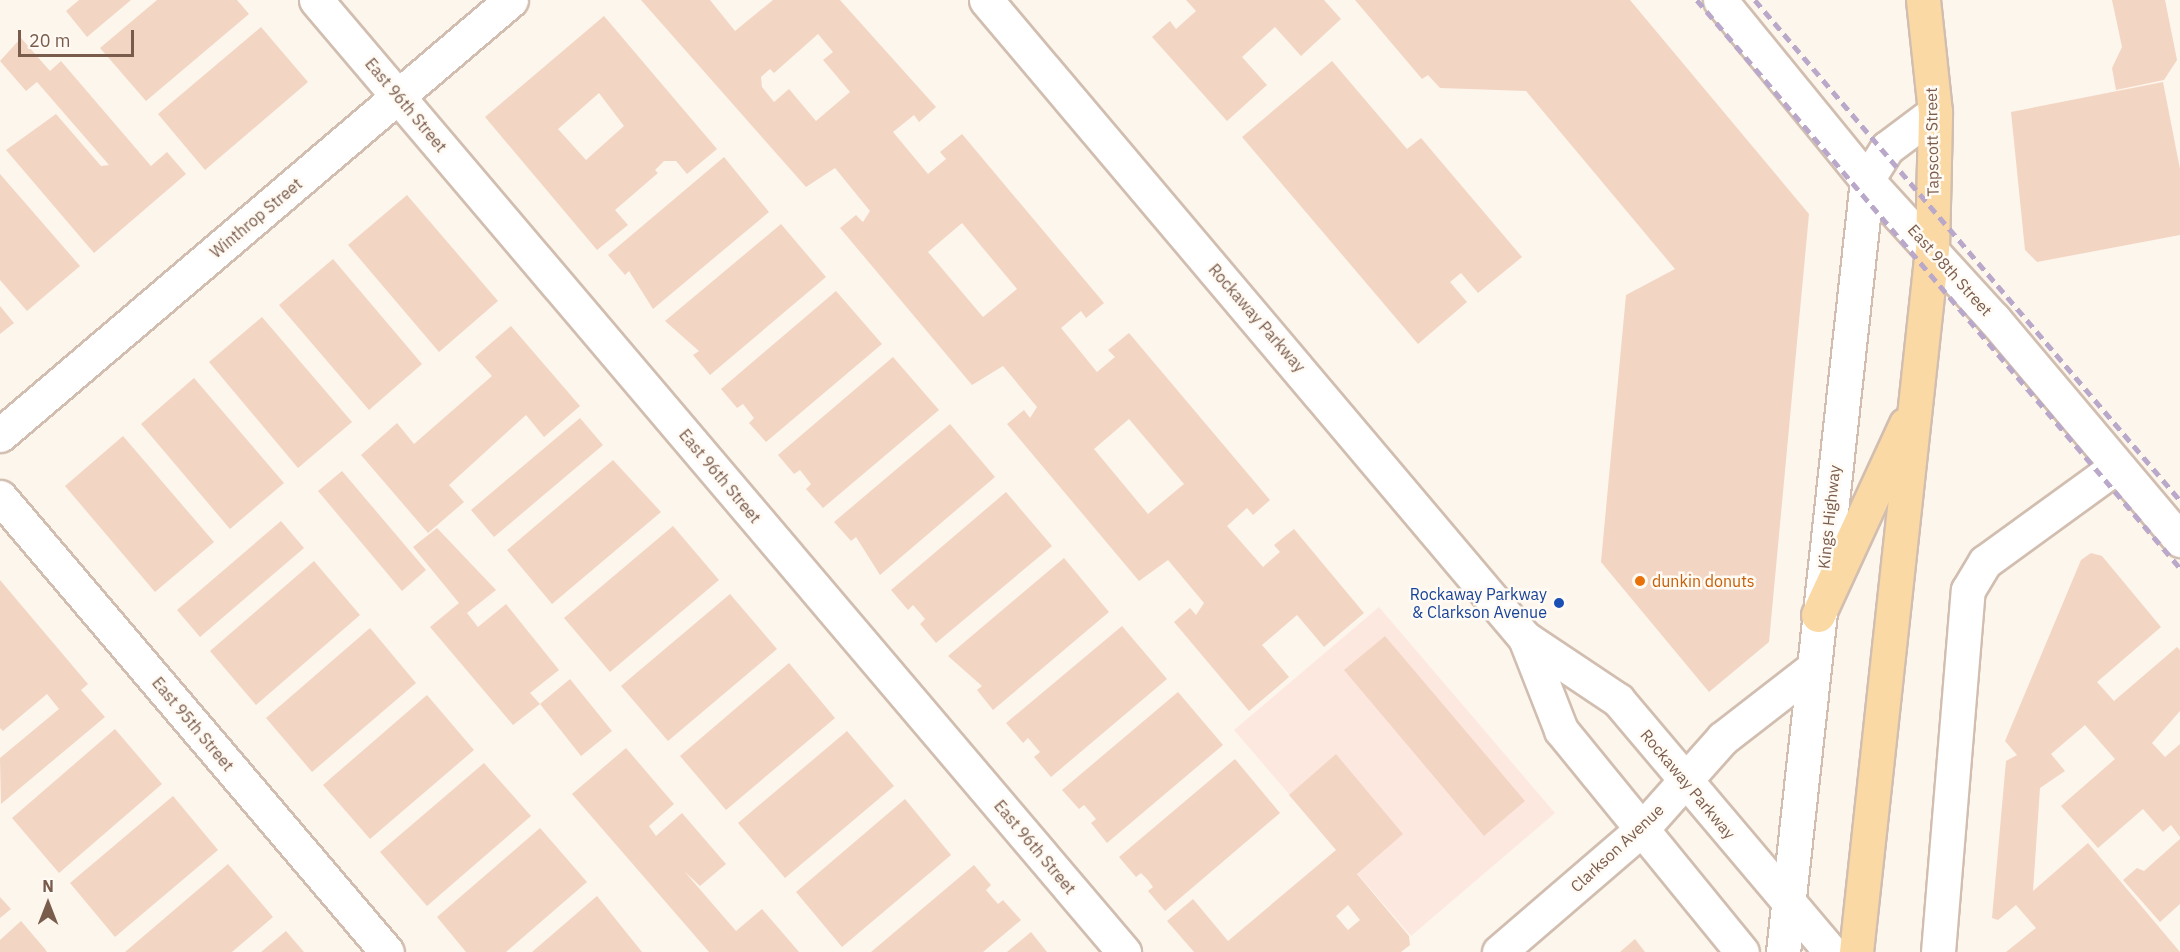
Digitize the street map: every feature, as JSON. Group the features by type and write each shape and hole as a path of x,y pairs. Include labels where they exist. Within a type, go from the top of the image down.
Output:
{"main road":[{"name":"Tapscott Street","path":"1923,0 1935,112 1932,249"},
{"path":"1856,952 1932,249"},
{"path":"1818,615 1917,401"}],"street":[{"name":"East 96th Street","path":"316,0 1124,952"},
{"name":"Winthrop Street","path":"0,435 511,0"},
{"name":"Rockaway Parkway","path":"986,0 1525,638 1618,700 1831,952"},
{"name":"East 98th Street","path":"1720,0 1867,180 1932,249 2180,540"},
{"name":"Kings Highway","path":"1784,952 1787,901 1867,180 1887,148 1935,112"},
{"path":"1938,952 1968,590 1985,562 2117,466"},
{"name":"East 95th Street","path":"0,497 387,952"},
{"name":"Rockaway Parkway","path":"1525,638 1561,730 1742,952"},
{"name":"Clarkson Avenue","path":"1499,952 1641,830 1723,738 1812,669"}],"shaded area":[{"path":"1379,607 1555,813 1411,936 1234,730"}],"building":[{"path":"79,0 131,0 87,37 66,11"},
{"path":"157,0 237,0 249,14 146,101 100,48"},
{"path":"641,0 710,0 735,31 773,0 840,0 936,107 919,122 914,115 893,132 928,174 946,159 940,152 962,134 1104,303 1086,318 1081,311 1061,328 1097,372 1115,357 1108,350 1129,333 1270,500 1253,515 1247,508 1227,526 1263,567 1280,552 1274,545 1294,529 1364,613 1324,647 1297,615 1262,645 1289,677 1249,711 1174,622 1190,608 1196,615 1204,603 1168,560 1139,581 1007,424 1024,410 1030,418 1037,407 1003,366 972,385 840,228 856,215 863,222 870,211 835,168 806,187","holes":["818,34 833,52 823,60 850,92 816,121 789,89 774,102 762,87 761,77 770,69 774,73","962,223 1017,289 983,317 928,252","1129,419 1184,484 1148,514 1094,449"]},
{"path":"1186,0 1324,0 1341,19 1301,56 1275,27 1242,57 1267,85 1227,121 1152,37 1170,21 1176,29 1196,11"},
{"path":"1355,0 1630,0 1809,214 1769,642 1709,692 1601,562 1626,295 1675,269 1526,91 1440,88 1428,75 1422,79"},
{"path":"2112,0 2165,0 2177,60 2164,80 2116,90 2112,68 2122,47"},
{"path":"604,16 717,149 687,174 676,161 664,161 655,170 658,173 615,210 628,225 597,250 485,117","holes":["599,93 624,126 586,160 558,129"]},
{"path":"261,27 308,82 205,170 158,114"},
{"path":"21,38 50,71 61,61 151,166 167,152 186,174 94,253 6,150 56,114 101,166 109,165 37,82 26,91 0,61"},
{"path":"1332,61 1407,149 1421,138 1522,257 1478,293 1461,273 1450,282 1467,302 1418,344 1242,137"},
{"path":"2163,82 2180,169 2180,235 2037,262 2025,250 2011,112"},
{"path":"724,157 769,212 653,309 629,271 625,275 608,255"},
{"path":"0,174 80,266 27,311 0,280"},
{"path":"407,195 498,301 439,352 348,245"},
{"path":"781,224 826,277 710,375 693,355 699,351 665,321"},
{"path":"333,259 422,364 369,410 279,305"},
{"path":"836,291 882,344 766,442 749,423 754,418 743,404 737,408 721,389"},
{"path":"0,306 14,323 0,334"},
{"path":"262,317 352,422 298,468 209,362"},
{"path":"511,326 580,406 544,437 526,415 449,485 464,502 428,533 361,455 397,423 414,444 492,376 475,357"},
{"path":"893,357 939,410 823,508 806,489 811,484 800,470 794,474 778,455"},
{"path":"194,378 284,483 230,529 141,424"},
{"path":"580,418 603,445 494,537 471,510"},
{"path":"950,424 995,477 880,575 856,537 851,541 834,522"},
{"path":"123,436 214,542 155,592 65,486"},
{"path":"613,460 661,512 552,604 507,550"},
{"path":"342,471 426,570 402,591 318,491"},
{"path":"1006,492 1052,546 936,643 920,624 925,619 920,613 913,605 908,610 891,590"},
{"path":"281,521 304,548 200,637 177,610"},
{"path":"673,526 719,580 610,672 564,618"},
{"path":"437,528 496,590 467,613 478,627 506,604 559,670 530,693 540,704 513,725 430,627 459,603 413,547"},
{"path":"2091,553 2102,556 2161,627 2097,682 2114,701 2177,647 2180,650 2180,711 2152,743 2165,757 2180,744 2180,837 2171,825 2163,832 2143,809 2098,848 2061,806 2115,759 2085,725 2051,754 2065,771 2040,788 2033,891 2088,843 2180,952 2006,952 2036,928 2016,905 1998,920 1992,918 2006,761 2017,755 2005,741 2081,560"},
{"path":"1064,558 1109,612 993,710 977,690 982,686 948,656"},
{"path":"314,561 360,615 256,705 210,651"},
{"path":"0,580 88,684 81,690 105,717 1,804 0,758 59,709 47,694 3,731 0,728"},
{"path":"730,594 777,649 668,741 621,686"},
{"path":"1122,626 1167,679 1051,777 1034,757 1040,752 1028,738 1023,743 1006,723"},
{"path":"370,628 416,683 312,772 266,718"},
{"path":"1385,636 1525,801 1484,836 1344,670"},
{"path":"789,663 835,718 726,810 680,756"},
{"path":"570,679 612,731 581,756 540,704"},
{"path":"1178,692 1223,745 1107,843 1091,823 1096,819 1091,813 1084,805 1079,809 1062,790"},
{"path":"427,695 474,750 370,839 323,785"},
{"path":"115,729 162,784 59,873 12,818"},
{"path":"847,731 894,786 785,878 738,823"},
{"path":"626,748 674,804 649,826 656,836 682,813 726,864 700,886 684,871 736,931 762,909 799,952 709,952 572,794"},
{"path":"1336,754 1403,834 1357,874 1409,936 1410,945 1401,952 1194,952 1167,921 1193,899 1228,941 1336,850 1289,795","holes":["1348,905 1360,920 1348,930 1336,916"]},
{"path":"1235,759 1280,813 1165,911 1148,891 1153,887 1148,880 1141,873 1136,877 1119,857"},
{"path":"484,763 531,816 427,906 380,852"},
{"path":"173,796 218,850 115,937 70,883"},
{"path":"905,799 951,855 842,947 796,892"},
{"path":"540,828 587,882 506,952 466,952 437,917"},
{"path":"2180,839 2180,904 2160,922 2123,880 2137,868 2144,871"},
{"path":"228,864 273,917 232,952 125,952"},
{"path":"974,865 991,885 986,890 991,896 998,904 1003,900 1021,920 983,952 871,952"},
{"path":"597,896 642,952 532,952"},
{"path":"0,897 11,909 0,918"},
{"path":"21,921 47,952 0,952 0,940"},
{"path":"286,931 304,952 261,952"},
{"path":"1031,932 1047,952 1007,952"},
{"path":"1635,939 1645,952 1620,952"}],"railway":[{"path":"1697,0 2180,568"},
{"path":"1755,0 2180,500"}],"place":[{"name":"dunkin donuts","path":"1640,581"},
{"name":"Rockaway Parkway & Clarkson Avenue","path":"1559,603"}]}
